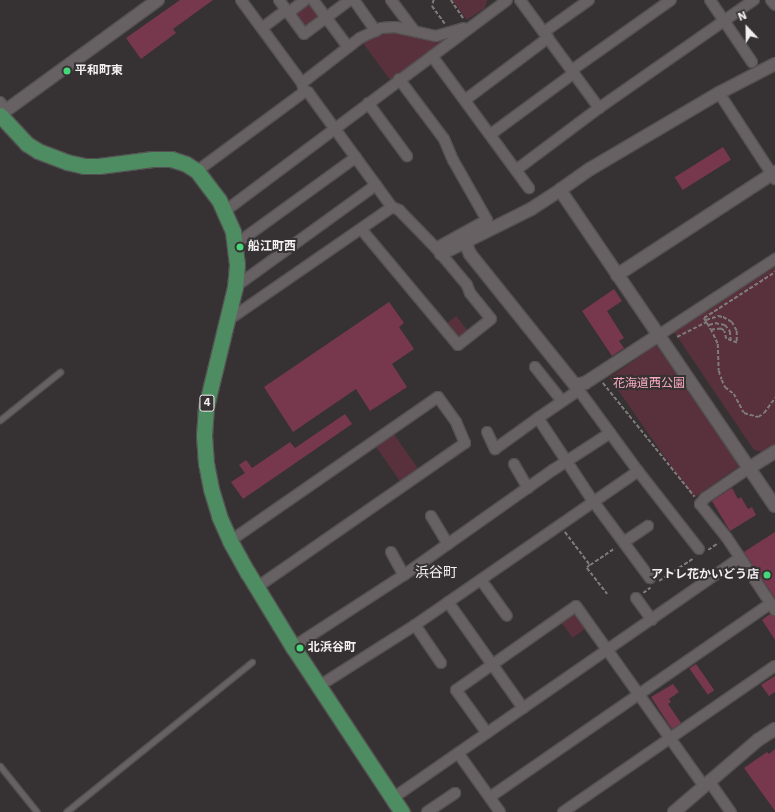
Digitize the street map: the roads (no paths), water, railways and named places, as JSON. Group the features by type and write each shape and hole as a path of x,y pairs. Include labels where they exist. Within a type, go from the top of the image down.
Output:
{"main road":[{"name":"4","path":"2,110 12,130 27,144 38,151 67,162 84,166 100,166 153,159 171,159 186,164 197,171 219,200 225,211 236,244 235,287 206,407 204,435 206,463 211,489 219,516 230,541 293,647 402,812"}],"street":[{"path":"2,110 158,0"},
{"path":"241,0 303,88 308,92 392,207 399,210 439,251 467,285 470,293 490,319 458,345 361,229"},
{"path":"279,0 304,34 350,0"},
{"path":"262,28 305,0"},
{"path":"313,0 348,47"},
{"path":"354,0 376,31"},
{"path":"391,0 414,30"},
{"path":"225,211 334,127 470,27 495,3 507,0"},
{"path":"520,0 599,108"},
{"path":"464,100 589,0"},
{"path":"491,134 671,0"},
{"path":"710,0 752,62"},
{"path":"516,170 599,108 754,0"},
{"path":"771,0 775,5"},
{"path":"197,171 303,88 360,38 381,28 396,27 436,36 470,27"},
{"path":"432,56 491,134 529,188"},
{"path":"439,251 465,242 531,209 590,169 719,93 775,64"},
{"path":"399,79 444,139 453,160 487,220 439,251"},
{"path":"617,275 774,175 719,93"},
{"path":"368,103 407,156"},
{"path":"236,244 356,157"},
{"path":"235,287 376,185"},
{"path":"560,190 775,506"},
{"path":"227,321 392,207"},
{"path":"465,242 470,254 577,387 699,553"},
{"path":"487,432 495,449 562,401 577,387 775,259"},
{"path":"535,366 562,401"},
{"path":"230,541 438,397 456,422 465,442 257,587"},
{"path":"538,418 593,501 650,578"},
{"path":"293,647 404,575 566,461 610,433"},
{"path":"490,798 640,693 773,607 727,538 700,504 705,498 775,452"},
{"path":"514,464 528,488"},
{"path":"319,686 415,625 638,471"},
{"path":"431,516 448,544"},
{"path":"624,542 648,526"},
{"path":"391,552 404,575"},
{"path":"392,798 740,558"},
{"path":"480,580 507,616"},
{"path":"636,598 652,620"},
{"path":"448,602 522,708"},
{"path":"487,732 456,690 576,606 671,738 731,812"},
{"path":"415,625 441,663"},
{"path":"563,812 775,666"},
{"path":"674,812 706,783 758,740 775,728"},
{"path":"458,753 500,812"},
{"path":"427,812 456,793"}],"lane":[{"path":"0,420 60,372"},
{"path":"66,812 252,662"},
{"path":"0,766 36,812"}],"place":[{"name":"平和町東","path":"67,71"},
{"name":"船江町西","path":"240,247"},
{"name":"アトレ花かいどう店","path":"767,575"},
{"name":"北浜谷町","path":"300,648"}],"district":[{"name":"浜谷町","path":"436,572"}],"park label":[{"name":"花海道西公園","path":"649,384"}]}
